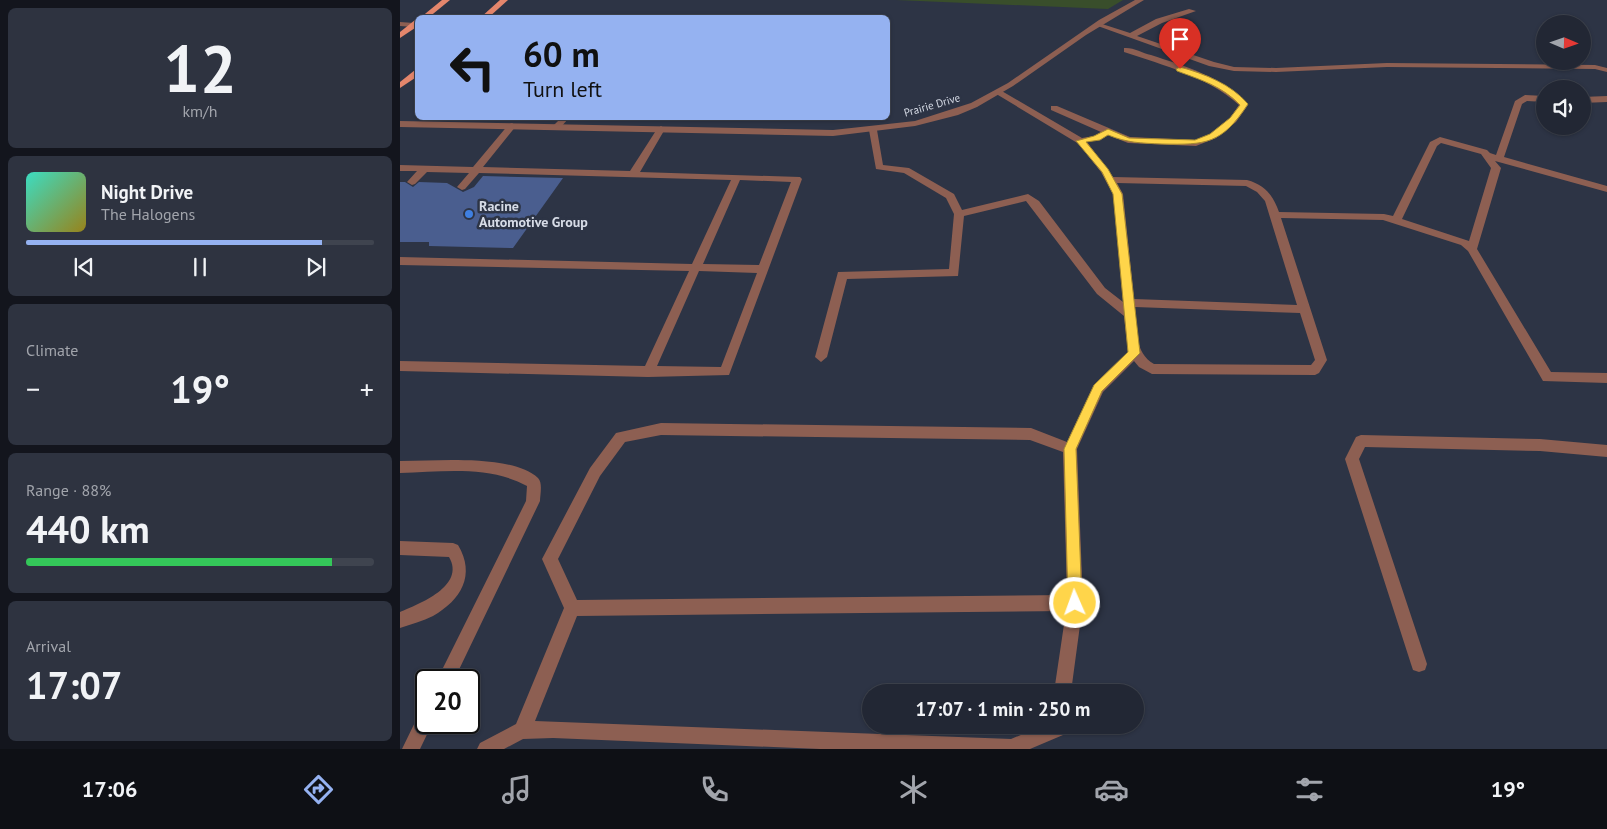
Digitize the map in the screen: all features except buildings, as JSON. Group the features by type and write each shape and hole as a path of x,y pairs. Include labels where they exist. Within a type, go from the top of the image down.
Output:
{"main road":[{"path":"427,15 446,0"},
{"path":"486,15 504,0"},
{"path":"400,36 415,24"},
{"path":"400,86 415,74"}],"street":[{"name":"Prairie Drive","path":"400,124 833,133 873,130 912,124 947,114 996,92 1140,0"},
{"path":"1131,36 1159,21 1192,11"},
{"path":"400,24 415,23"},
{"path":"1100,25 1212,64 1234,69 1276,70 1387,65 1586,67 1607,70"},
{"path":"1054,108 1128,140 1196,143 1213,136 1233,120 1244,104 1233,93 1215,82 1127,50"},
{"path":"996,92 1080,141 1112,180 1118,194 1134,353 1143,364 1152,369 1315,370 1321,360 1274,215 1264,192 1258,186 1247,183 1112,180"},
{"path":"1472,249 1496,168 1494,157 1518,103 1526,98 1536,99"},
{"path":"1591,100 1607,100"},
{"path":"556,127 563,120"},
{"path":"462,187 512,126"},
{"path":"633,174 661,129"},
{"path":"821,357 842,275 954,273 959,214 950,196 906,170 879,167 873,130"},
{"path":"1080,141 1097,138 1108,131"},
{"path":"1396,221 1433,144 1440,140 1607,189"},
{"path":"400,168 557,175 633,174 797,179 725,372 400,366"},
{"path":"412,182 424,169"},
{"path":"648,372 737,177"},
{"path":"959,214 1028,197 1035,203 1101,291 1130,308 1304,309"},
{"path":"1274,215 1384,218 1465,243 1472,249 1547,377 1607,378"},
{"path":"400,260 762,269"},
{"path":"1063,684 1075,603 1070,449 1098,388 1134,353"},
{"path":"522,730 572,608 550,559 595,472 621,437 660,429 1031,434 1070,449"},
{"path":"1419,664 1352,459 1362,440 1540,445 1607,451"},
{"path":"400,467 496,468 521,474 534,482 533,501 450,669"},
{"path":"400,548 453,550 459,558 461,570 448,595 428,610 400,620"},
{"path":"572,608 1075,603"},
{"path":"486,749 522,730 553,729 1011,748 1045,734"},
{"path":"411,749 418,734"}],"green space":[{"path":"896,0 1123,0 1108,9"}],"place":[{"name":"Racine Automotive Group","path":"469,214"}],"route":[{"path":"1075,603 1070,449 1098,388 1134,353 1118,194 1112,180 1080,141 1097,138 1108,131 1128,140 1196,143 1213,136 1233,120 1244,104 1233,93 1215,82 1180,69"}]}
